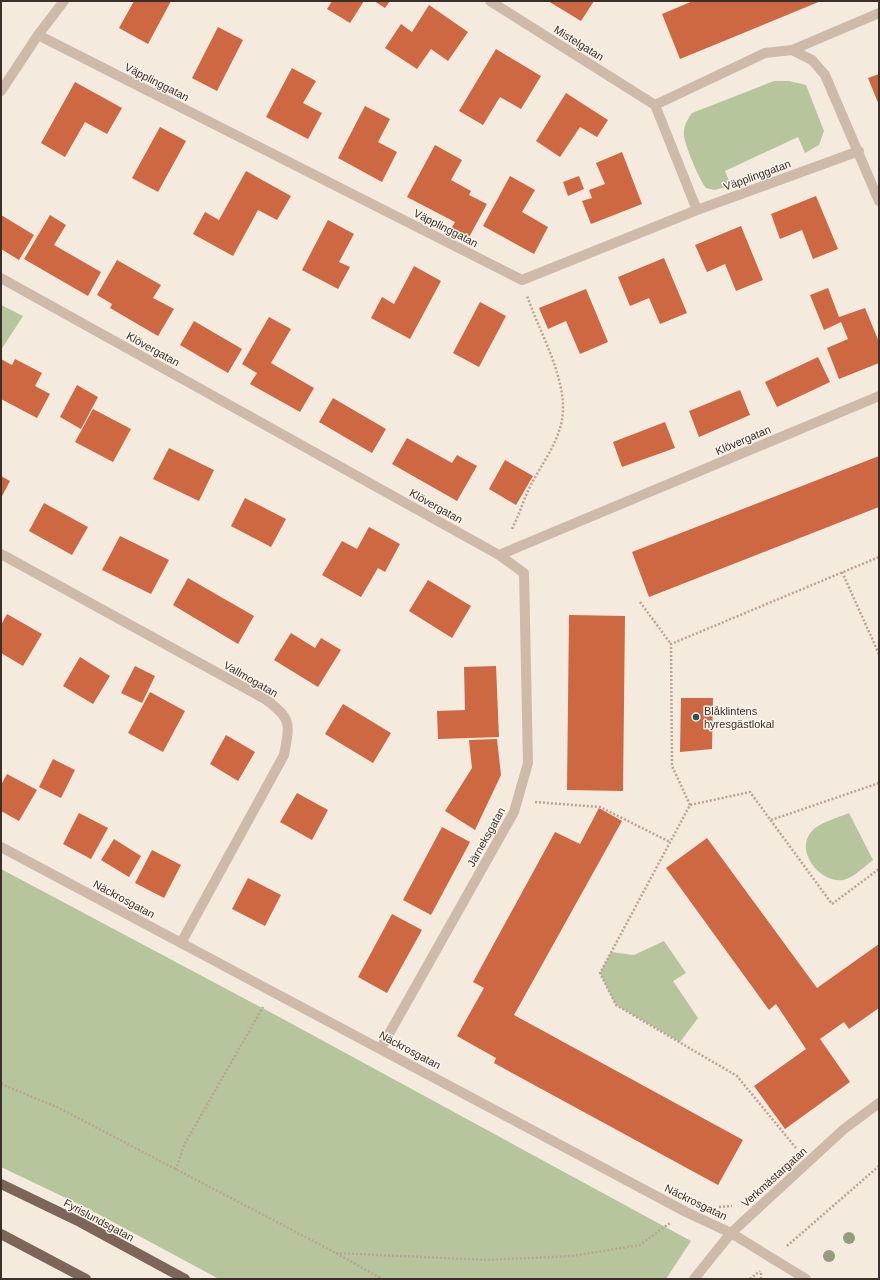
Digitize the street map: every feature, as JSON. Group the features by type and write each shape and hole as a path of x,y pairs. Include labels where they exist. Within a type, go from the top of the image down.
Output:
{"main road":[{"name":"Fyrislundsgatan","path":"1,1184 80,1222 185,1279"},
{"path":"1,1234 86,1279"}],"street":[{"path":"1,91 38,35 64,1"},
{"name":"Mistelgatan","path":"490,1 655,105"},
{"path":"697,210 655,105 765,53 792,50 879,13"},
{"name":"Väpplinggatan","path":"38,35 522,280 697,210 859,151"},
{"path":"792,50 812,60 825,75 859,151 879,201"},
{"name":"Klövergatan","path":"1,278 499,555 879,396"},
{"name":"Vallmogatan","path":"1,554 265,699 282,712 289,728 284,755 181,943"},
{"name":"Järneksgatan","path":"382,1048 514,812 528,763 524,573 499,555"},
{"name":"Näckrosgatan","path":"1,847 271,992 382,1048 686,1212 731,1233 806,1279"},
{"name":"Verkmästargatan","path":"694,1279 731,1233 844,1129 879,1103"}],"path":[{"path":"499,555 521,512 527,492 546,459 561,428 563,406 558,378 522,280"},
{"path":"671,644 879,557"},
{"path":"842,572 879,654"},
{"path":"640,602 671,644 672,766 690,805"},
{"path":"771,820 879,783"},
{"path":"798,1150 737,1076 616,1005 600,973 690,805 750,792 832,904 879,869"},
{"path":"518,801 600,807 670,842"},
{"path":"176,1170 184,1146 271,992"},
{"path":"1,1084 60,1108 336,1253 382,1279"},
{"path":"773,1260 806,1229 879,1166"},
{"path":"336,1253 487,1260 572,1256 640,1245 686,1212"}],"green space":[{"path":"774,81 789,81 806,85 824,131 819,145 805,153 798,137 725,171 731,186 714,190 706,188 693,163 684,136 685,127 690,116 692,113"},
{"path":"1,305 23,316 1,350"},
{"path":"849,813 873,860 859,872 847,879 834,879 825,876 818,871 807,855 806,846 808,838 816,827"},
{"path":"1,869 283,1019 691,1241 666,1279 219,1279 87,1208 1,1167"},
{"path":"664,941 686,973 673,981 698,1018 680,1042 616,1005 600,973 611,952 634,955"}],"building":[{"path":"134,1 171,1 148,44 119,28"},
{"path":"332,1 364,1 350,23 327,9"},
{"path":"374,1 390,1 385,8"},
{"path":"548,1 594,1 581,21"},
{"path":"693,1 821,1 680,59 662,14"},
{"path":"429,5 468,32 448,61 431,49 417,69 385,48 401,24 412,32"},
{"path":"218,27 243,40 217,91 192,78"},
{"path":"496,49 541,76 521,109 500,97 483,125 459,111"},
{"path":"292,68 316,81 303,103 322,113 308,139 266,117"},
{"path":"879,74 879,105 868,78"},
{"path":"75,82 122,108 107,134 85,122 65,157 41,143"},
{"path":"566,93 608,120 597,137 580,127 560,157 536,141"},
{"path":"365,106 390,119 378,142 397,152 382,182 338,158"},
{"path":"160,127 186,141 158,192 132,178"},
{"path":"435,145 462,160 451,180 471,191 469,195 487,204 468,239 451,229 455,222 407,197"},
{"path":"622,152 642,204 591,224 582,201 592,198 589,190 605,184 596,163"},
{"path":"246,171 291,196 277,220 258,210 233,256 193,234 205,212 219,220"},
{"path":"510,176 535,190 522,212 548,227 534,254 483,226"},
{"path":"579,176 584,189 568,196 563,182"},
{"path":"816,196 838,249 813,259 802,230 780,239 771,214"},
{"path":"1,215 34,235 19,260 1,249"},
{"path":"50,215 66,225 54,245 101,272 88,296 24,259"},
{"path":"328,220 354,234 339,262 350,267 338,289 302,270"},
{"path":"741,226 763,280 736,291 725,264 707,272 695,245"},
{"path":"664,258 687,313 660,324 649,298 630,306 618,277"},
{"path":"117,260 161,285 153,298 174,309 158,336 110,308 112,304 97,295"},
{"path":"414,266 441,281 410,339 371,318 382,297 394,304"},
{"path":"828,288 839,317 865,308 879,342 879,363 839,379 827,348 848,339 841,322 824,330 810,295"},
{"path":"586,289 608,342 580,354 566,321 548,329 539,308"},
{"path":"480,302 506,316 479,367 453,353"},
{"path":"269,317 291,329 271,363 314,388 300,412 250,384 257,373 242,364"},
{"path":"194,321 242,349 228,373 180,345"},
{"path":"818,357 830,382 777,407 765,382"},
{"path":"1,359 12,365 15,359 42,373 35,386 50,394 37,418 1,399"},
{"path":"77,385 98,397 81,429 60,417"},
{"path":"740,390 750,415 699,437 689,411"},
{"path":"333,398 386,429 372,453 319,422"},
{"path":"93,409 131,429 113,462 75,442"},
{"path":"665,422 675,448 622,467 613,442"},
{"path":"407,438 452,463 457,455 477,466 457,501 392,464"},
{"path":"169,448 214,470 199,501 153,479"},
{"path":"879,456 879,507 649,597 632,552"},
{"path":"505,460 533,476 516,505 489,489"},
{"path":"1,476 10,481 1,498"},
{"path":"245,498 286,519 271,547 231,526"},
{"path":"44,503 88,527 72,555 29,531"},
{"path":"369,527 400,544 385,572 378,568 361,597 322,575 342,541 357,549"},
{"path":"120,536 169,560 151,594 102,570"},
{"path":"188,578 254,616 238,644 173,605"},
{"path":"428,580 471,606 452,638 409,611"},
{"path":"7,614 42,634 23,666 1,653 1,625"},
{"path":"569,615 625,616 623,791 567,790"},
{"path":"291,633 315,648 321,638 341,650 318,687 274,660"},
{"path":"80,657 110,676 93,704 63,686"},
{"path":"135,666 155,676 142,703 121,693"},
{"path":"496,666 499,737 438,739 437,711 465,710 464,667"},
{"path":"150,692 185,711 163,752 128,733"},
{"name":"Blåklintens hyresgästlokal","path":"681,698 713,698 712,749 680,752"},
{"path":"343,704 391,733 373,763 325,734"},
{"path":"226,735 255,752 238,781 210,764"},
{"path":"497,739 501,775 475,830 445,811 472,768 469,740"},
{"path":"53,759 75,770 61,798 39,787"},
{"path":"7,774 37,790 19,821 1,811 1,785"},
{"path":"297,793 328,810 312,840 280,822"},
{"path":"599,808 622,821 514,1015 743,1140 718,1185 494,1063 496,1058 457,1036 484,988 473,982 555,832 580,844"},
{"path":"79,813 108,828 91,859 63,844"},
{"path":"442,827 470,842 431,915 403,900"},
{"path":"707,838 817,988 879,944 879,1008 849,1029 844,1022 820,1039 850,1082 785,1129 754,1086 806,1049 776,1004 769,1010 666,868"},
{"path":"114,839 141,856 129,877 101,860"},
{"path":"152,850 181,865 164,898 135,883"},
{"path":"248,878 281,895 265,926 232,909"},
{"path":"392,914 422,930 387,993 358,977"}],"place":[{"name":"Blåklintens hyresgästlokal","path":"696,717"}]}
